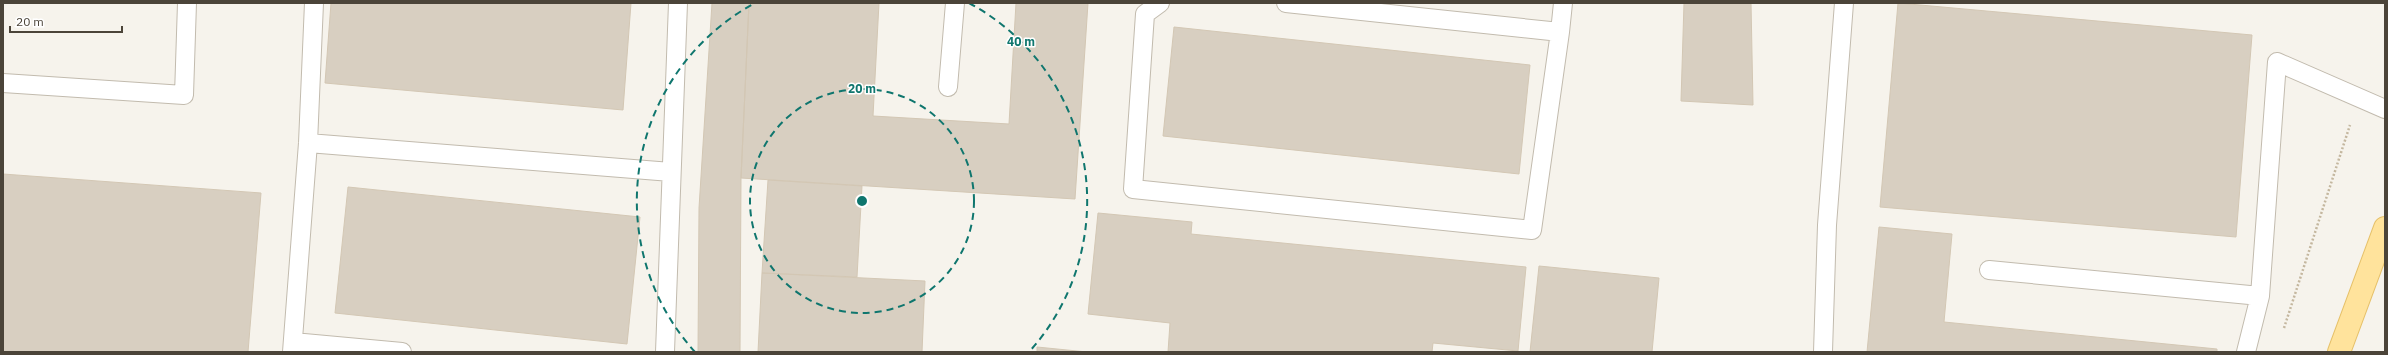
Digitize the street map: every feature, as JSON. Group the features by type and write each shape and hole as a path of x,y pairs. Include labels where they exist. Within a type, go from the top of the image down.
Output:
{"main road":[{"path":"2339,352 2385,228"}],"lane":[{"path":"3,83 184,95 188,3"},
{"path":"314,3 308,143 292,347 402,352"},
{"path":"665,352 678,3"},
{"path":"948,87 955,3"},
{"path":"1160,3 1145,14 1133,189 1532,230 1564,3"},
{"path":"1823,352 1827,225 1844,3"},
{"path":"1291,4 1560,32"},
{"path":"2246,352 2260,296 2277,62 2385,109"},
{"path":"308,143 671,172"},
{"path":"1989,270 2260,296"}],"path":[{"path":"2284,330 2359,98"}],"building":[{"path":"331,3 631,3 623,110 325,83"},
{"path":"712,3 749,3 741,178 740,352 698,352 699,208"},
{"path":"749,3 879,3 873,116 1009,124 1016,3 1088,3 1075,199 741,178"},
{"path":"1684,3 1751,3 1753,105 1681,101"},
{"path":"1898,3 2252,35 2236,237 1880,207"},
{"path":"1174,27 1530,65 1519,174 1163,136"},
{"path":"3,174 261,193 248,352 3,352"},
{"path":"768,180 862,186 857,277 762,273"},
{"path":"348,187 640,217 627,344 335,313"},
{"path":"1098,213 1192,222 1191,234 1526,267 1518,351 1433,343 1432,352 1168,352 1170,323 1088,314"},
{"path":"1879,227 1952,234 1944,322 2217,349 2217,352 1867,352"},
{"path":"1539,266 1659,278 1652,352 1530,352"},
{"path":"762,273 925,281 922,352 758,352"},
{"path":"1037,347 1087,352 1037,352"}]}
